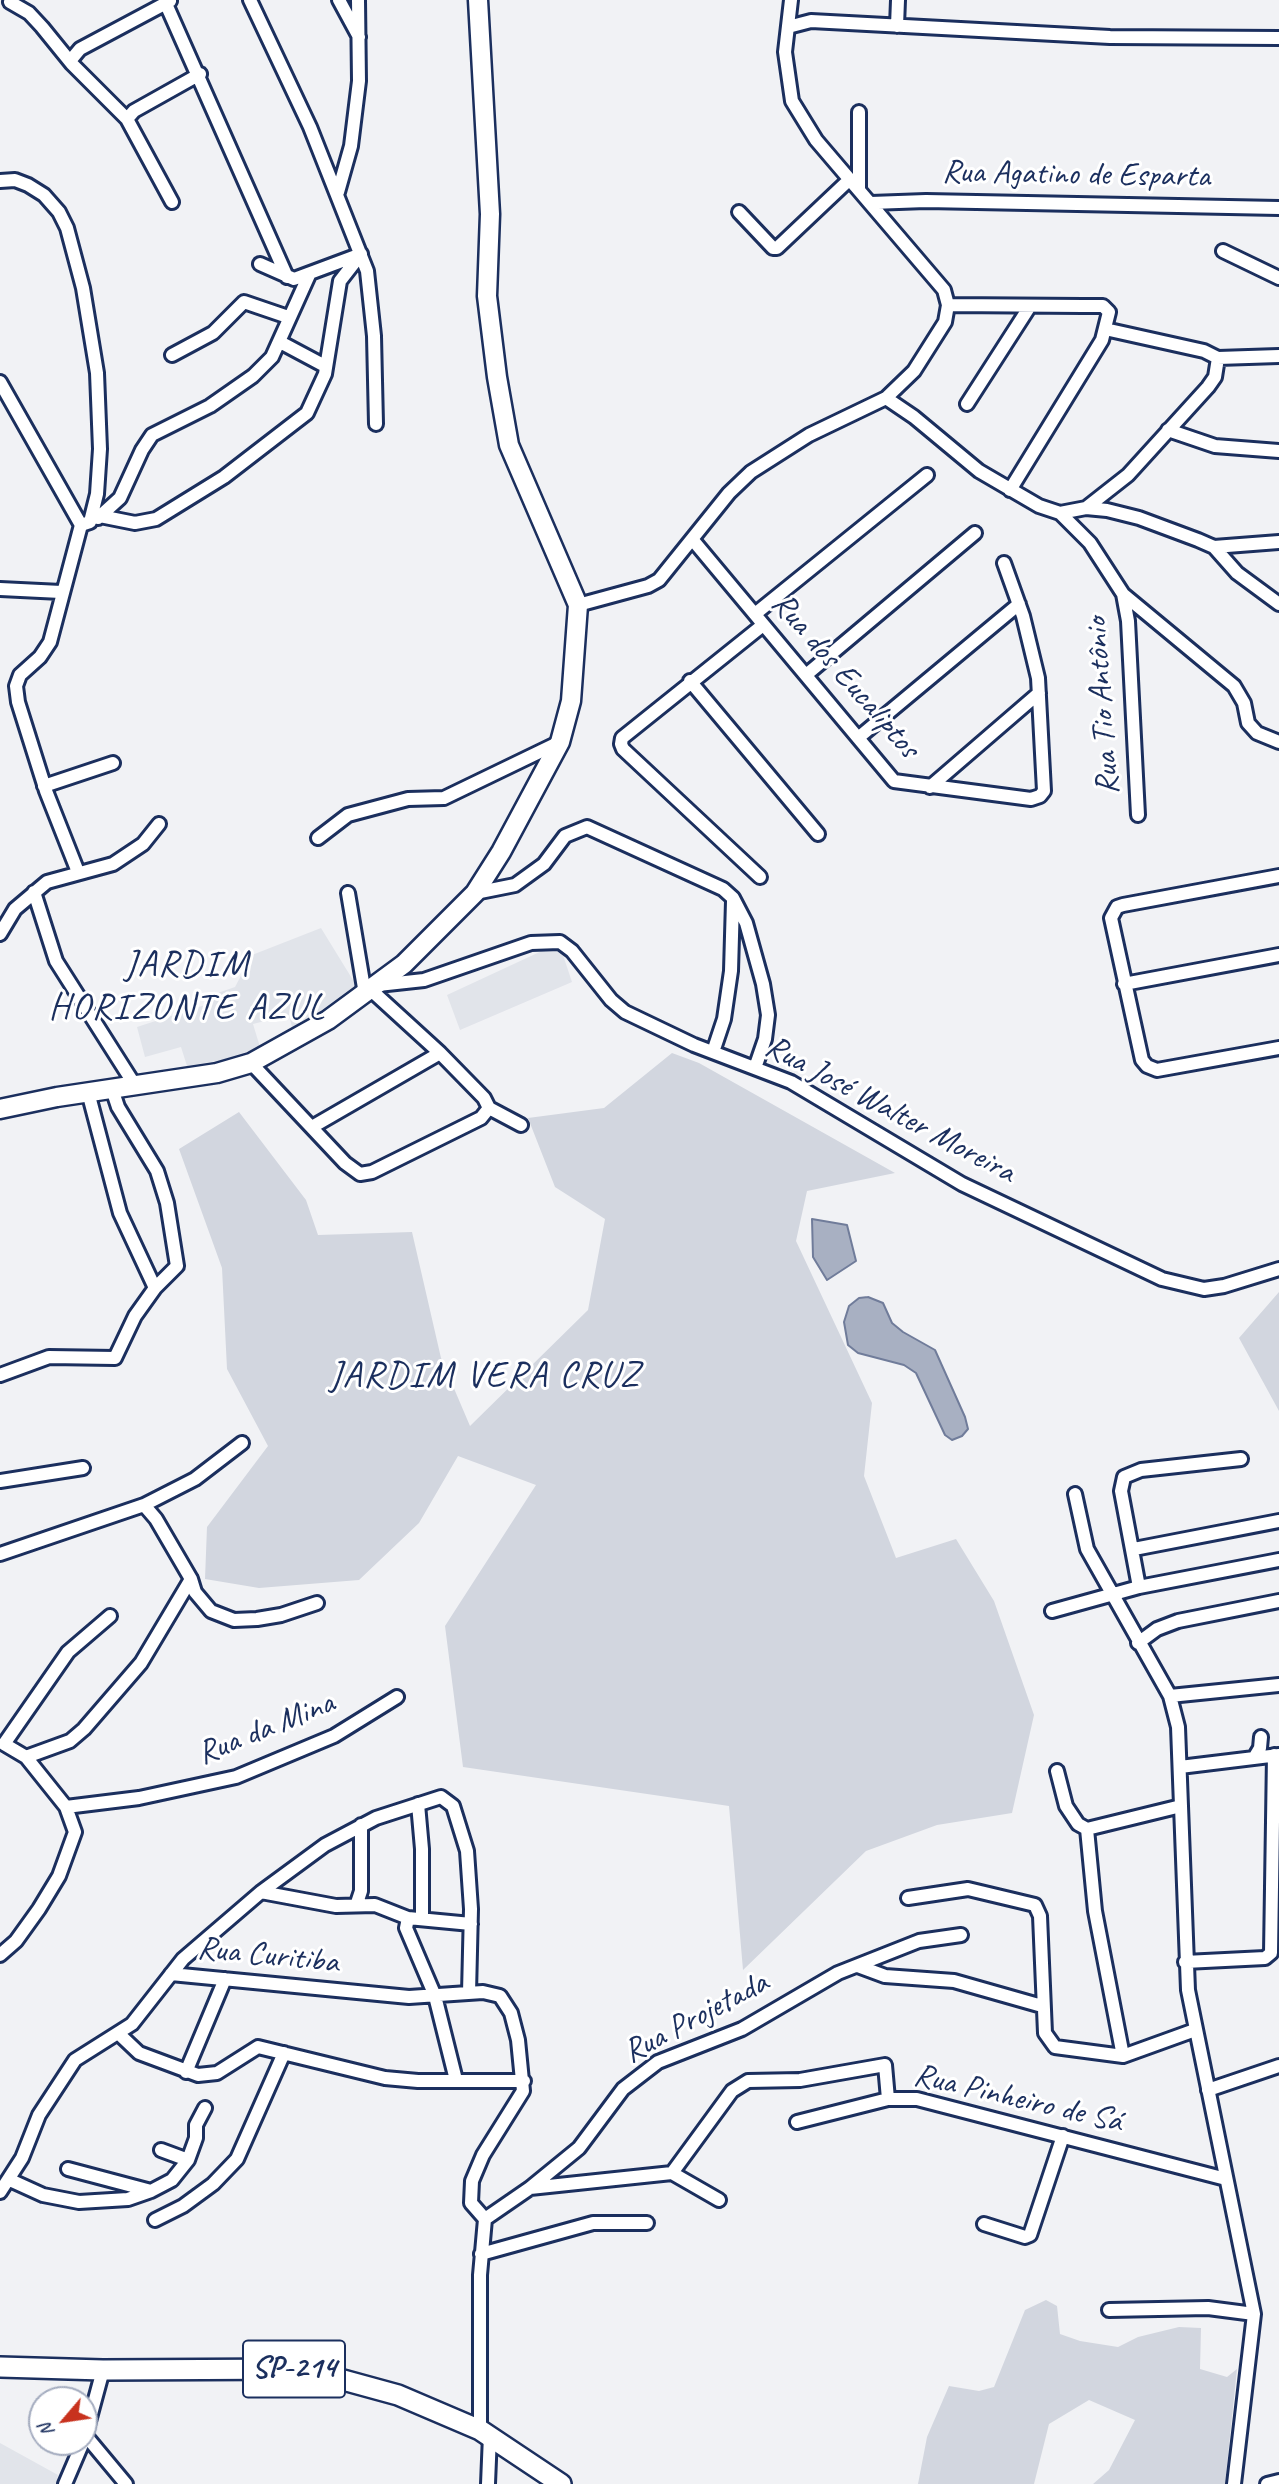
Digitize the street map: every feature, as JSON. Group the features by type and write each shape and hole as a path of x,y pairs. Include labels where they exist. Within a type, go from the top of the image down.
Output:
{"main road":[{"name":"SP-214","path":"0,2367 103,2370 303,2369 398,2395 485,2432 561,2484"}],"street":[{"path":"11,0 10,2 29,13 70,61 127,119 173,202"},
{"path":"250,0 338,192 361,254 371,291 376,424"},
{"path":"339,0 360,40"},
{"path":"338,192 351,146 359,81 359,0"},
{"path":"0,1109 88,1092 199,1077 251,1063 328,1020 371,990 435,935 474,892 500,852 560,742 571,701 578,605 509,445 497,377 487,296 491,214 478,0"},
{"path":"578,605 648,586 659,580 729,493 751,472 809,435 886,398 914,371 938,336 948,305 944,290 816,141 792,101 785,70 791,0"},
{"path":"897,26 898,0"},
{"path":"70,61 80,49 169,2 287,277"},
{"path":"788,27 811,21 1110,37 1279,38"},
{"path":"127,119 134,111 200,74"},
{"path":"859,111 859,190"},
{"path":"739,212 773,248 777,248 850,179"},
{"path":"0,181 15,180 44,195 59,212 67,228 83,288 99,391 99,473 90,521 61,592 50,642 40,657 20,675 16,685 18,702 44,786 78,872"},
{"name":"Rua Agatino de Esparta","path":"871,203 926,201 1279,208"},
{"path":"1223,251 1279,278"},
{"path":"260,264 294,279 361,254"},
{"path":"90,521 135,523 156,519 179,507 307,413 325,374 340,281 361,254"},
{"path":"90,521 120,498 142,450 152,435 210,406 253,376 272,357 309,275"},
{"path":"172,355 213,333 244,302 288,317"},
{"path":"948,305 1103,306 1109,312 1105,330 1010,490"},
{"path":"967,404 1030,306"},
{"path":"1105,330 1204,351 1218,358 1279,356"},
{"path":"280,342 325,366"},
{"path":"1086,508 1128,475 1213,381 1218,358"},
{"path":"0,382 90,521"},
{"path":"886,398 914,417 979,471 1039,506 1060,513 1090,544 1123,594 1234,686 1244,703 1248,723 1257,733 1279,742"},
{"path":"1168,430 1215,446 1279,451"},
{"path":"760,877 623,749 622,738 927,475"},
{"path":"1060,513 1086,508 1139,518 1214,547 1279,542"},
{"path":"806,675 975,533"},
{"name":"Rua dos Eucaliptos","path":"692,539 894,782 1031,799 1040,796 1044,790 1039,693 1019,604 1004,563"},
{"path":"1214,547 1237,573 1279,604"},
{"path":"0,589 61,592"},
{"name":"Rua Tio Antônio","path":"1123,594 1128,621 1134,786 1138,815"},
{"path":"858,738 1019,604"},
{"path":"690,681 818,834"},
{"path":"930,787 1039,693"},
{"path":"318,838 348,815 408,799 444,798 560,742"},
{"path":"44,786 113,762"},
{"path":"0,934 15,909 47,882 113,864 129,855 159,824"},
{"path":"474,892 515,885 544,864 565,836 587,827 710,882 733,898 753,943 768,1015 765,1039 755,1068"},
{"path":"1279,876 1123,905 1117,908 1111,918 1142,1060 1147,1066 1157,1070 1279,1048"},
{"path":"34,892 56,961 136,1087"},
{"path":"348,893 371,990 440,1053 484,1098 489,1108 522,1125"},
{"path":"713,1052 724,1019 731,971 733,898"},
{"name":"Rua José Walter Moreira","path":"371,990 424,980 531,943 560,942 572,951 611,1000 625,1012 713,1052 791,1082 962,1184 1162,1279 1205,1289 1279,1269"},
{"path":"1124,984 1279,955"},
{"path":"312,1126 440,1053"},
{"path":"251,1063 345,1163 360,1174 372,1172 481,1118 489,1108"},
{"path":"0,1375 62,1355 104,1360 115,1358 121,1351 135,1316 155,1289 172,1273 178,1258 167,1203 157,1171 118,1107 112,1089"},
{"path":"88,1092 120,1213 155,1289"},
{"path":"0,1554 144,1505 195,1479 242,1443"},
{"path":"1139,1587 1121,1491 1124,1477 1141,1470 1241,1459"},
{"path":"0,1481 83,1468"},
{"path":"1074,1494 1087,1549 1170,1696 1178,1727 1185,1962 1195,2030 1254,2314 1234,2484"},
{"path":"144,1505 156,1518 202,1603 211,1611 234,1620 281,1615 317,1603"},
{"path":"1134,1549 1279,1521"},
{"path":"1052,1611 1139,1587 1279,1560"},
{"path":"26,1757 70,1741 84,1729 141,1663 191,1579"},
{"path":"1138,1643 1157,1629 1178,1621 1279,1601"},
{"path":"0,1955 16,1941 39,1909 71,1850 75,1832 66,1807 26,1757 2,1744 68,1652 110,1616"},
{"path":"1170,1696 1279,1685"},
{"name":"Rua da Mina","path":"66,1807 139,1798 236,1777 334,1736 397,1697"},
{"path":"1254,1758 1261,1737"},
{"path":"1180,1768 1277,1755 1276,1920 1272,1948 1268,1956 1185,1962"},
{"path":"1057,1771 1066,1806 1078,1824 1087,1829 1181,1806"},
{"name":"Rua Curitiba","path":"171,1974 183,1959 261,1892 325,1845 361,1825 441,1797 453,1806 467,1851 471,1924"},
{"path":"418,1804 422,1849 415,1918 406,1928 435,1996 456,2080"},
{"path":"358,1903 361,1891 361,1825"},
{"path":"1087,1829 1095,1911 1123,2056"},
{"path":"908,1898 968,1889 1035,1905 1040,1916 1042,2006 1045,2033 1050,2045 1123,2056 1195,2030"},
{"path":"261,1892 337,1906 358,1903 382,1906 415,1918 471,1924 469,1993"},
{"name":"Rua Projetada","path":"485,2219 530,2188 579,2148 606,2110 641,2073 678,2053 724,2038 823,1979 919,1941 961,1935"},
{"path":"858,1966 884,1976 954,1981 1042,2006"},
{"path":"0,2193 10,2180 39,2115 75,2060 89,2049 119,2034 147,2008 171,1974"},
{"name":"Rua Curitiba","path":"171,1974 373,1995 491,1993 506,2002 518,2039 524,2081"},
{"path":"186,2072 225,1979"},
{"path":"119,2034 139,2053 186,2072 217,2073 258,2047 385,2078 524,2081 519,2101 483,2155 471,2181 471,2203 485,2219 481,2254 488,2484"},
{"path":"155,2220 183,2206 213,2184 237,2159 284,2053"},
{"path":"719,2200 672,2173 732,2091 743,2083 800,2080 885,2065 888,2099"},
{"path":"1208,2090 1279,2066"},
{"name":"Rua Pinheiro de Sá","path":"797,2122 888,2099 917,2099 1226,2179"},
{"path":"10,2180 43,2195 79,2202 128,2199 151,2191 172,2180 188,2160 196,2138 197,2121 205,2108"},
{"path":"984,2224 1025,2237 1030,2235 1063,2136"},
{"path":"161,2150 188,2160"},
{"path":"68,2169 151,2191"},
{"name":"Rua Projetada","path":"530,2188 672,2173"},
{"path":"481,2254 593,2223 648,2223"},
{"path":"1110,2311 1208,2308 1254,2314"},
{"path":"98,2388 103,2370"},
{"path":"98,2454 126,2484"},
{"path":"65,2484 77,2456"},
{"path":"1267,2484 1279,2481"}],"shaded area":[{"path":"321,928 356,985 305,1022 292,1027 289,1015 253,1024 260,1047 222,1060 187,1066 181,1047 145,1057 137,1027 208,1004 206,997 235,987 252,955"},
{"path":"559,943 572,982 460,1030 447,995"},
{"path":"672,1053 699,1063 895,1173 807,1191 796,1241 872,1403 864,1476 896,1558 956,1539 994,1601 1034,1715 1012,1813 937,1825 866,1851 743,1970 729,1806 463,1767 445,1626 536,1485 458,1456 419,1523 359,1580 259,1588 205,1579 207,1527 268,1446 227,1369 222,1268 179,1149 239,1112 306,1200 318,1235 412,1232 441,1358 470,1426 588,1310 605,1219 555,1187 528,1118 604,1108"},
{"path":"1279,1292 1279,1411 1239,1338"},
{"path":"1046,2300 1057,2306 1060,2334 1080,2341 1118,2347 1138,2337 1179,2327 1201,2328 1200,2369 1227,2377 1237,2369 1225,2484 1093,2484 1109,2470 1135,2420 1089,2400 1049,2424 1034,2484 918,2484 927,2437 949,2386 979,2391 994,2387 1025,2310"},
{"path":"0,2443 58,2475 56,2484 0,2484"}],"water":[{"path":"812,1219 847,1225 856,1261 827,1280 813,1257"},
{"path":"868,1297 883,1303 892,1323 903,1332 935,1350 965,1417 968,1429 962,1436 952,1440 945,1435 916,1373 904,1365 858,1353 848,1345 844,1322 849,1306 859,1298"}],"district":[{"name":"JARDIM HORIZONTE AZUL","path":"187,986"},
{"name":"JARDIM VERA CRUZ","path":"485,1376"}]}
